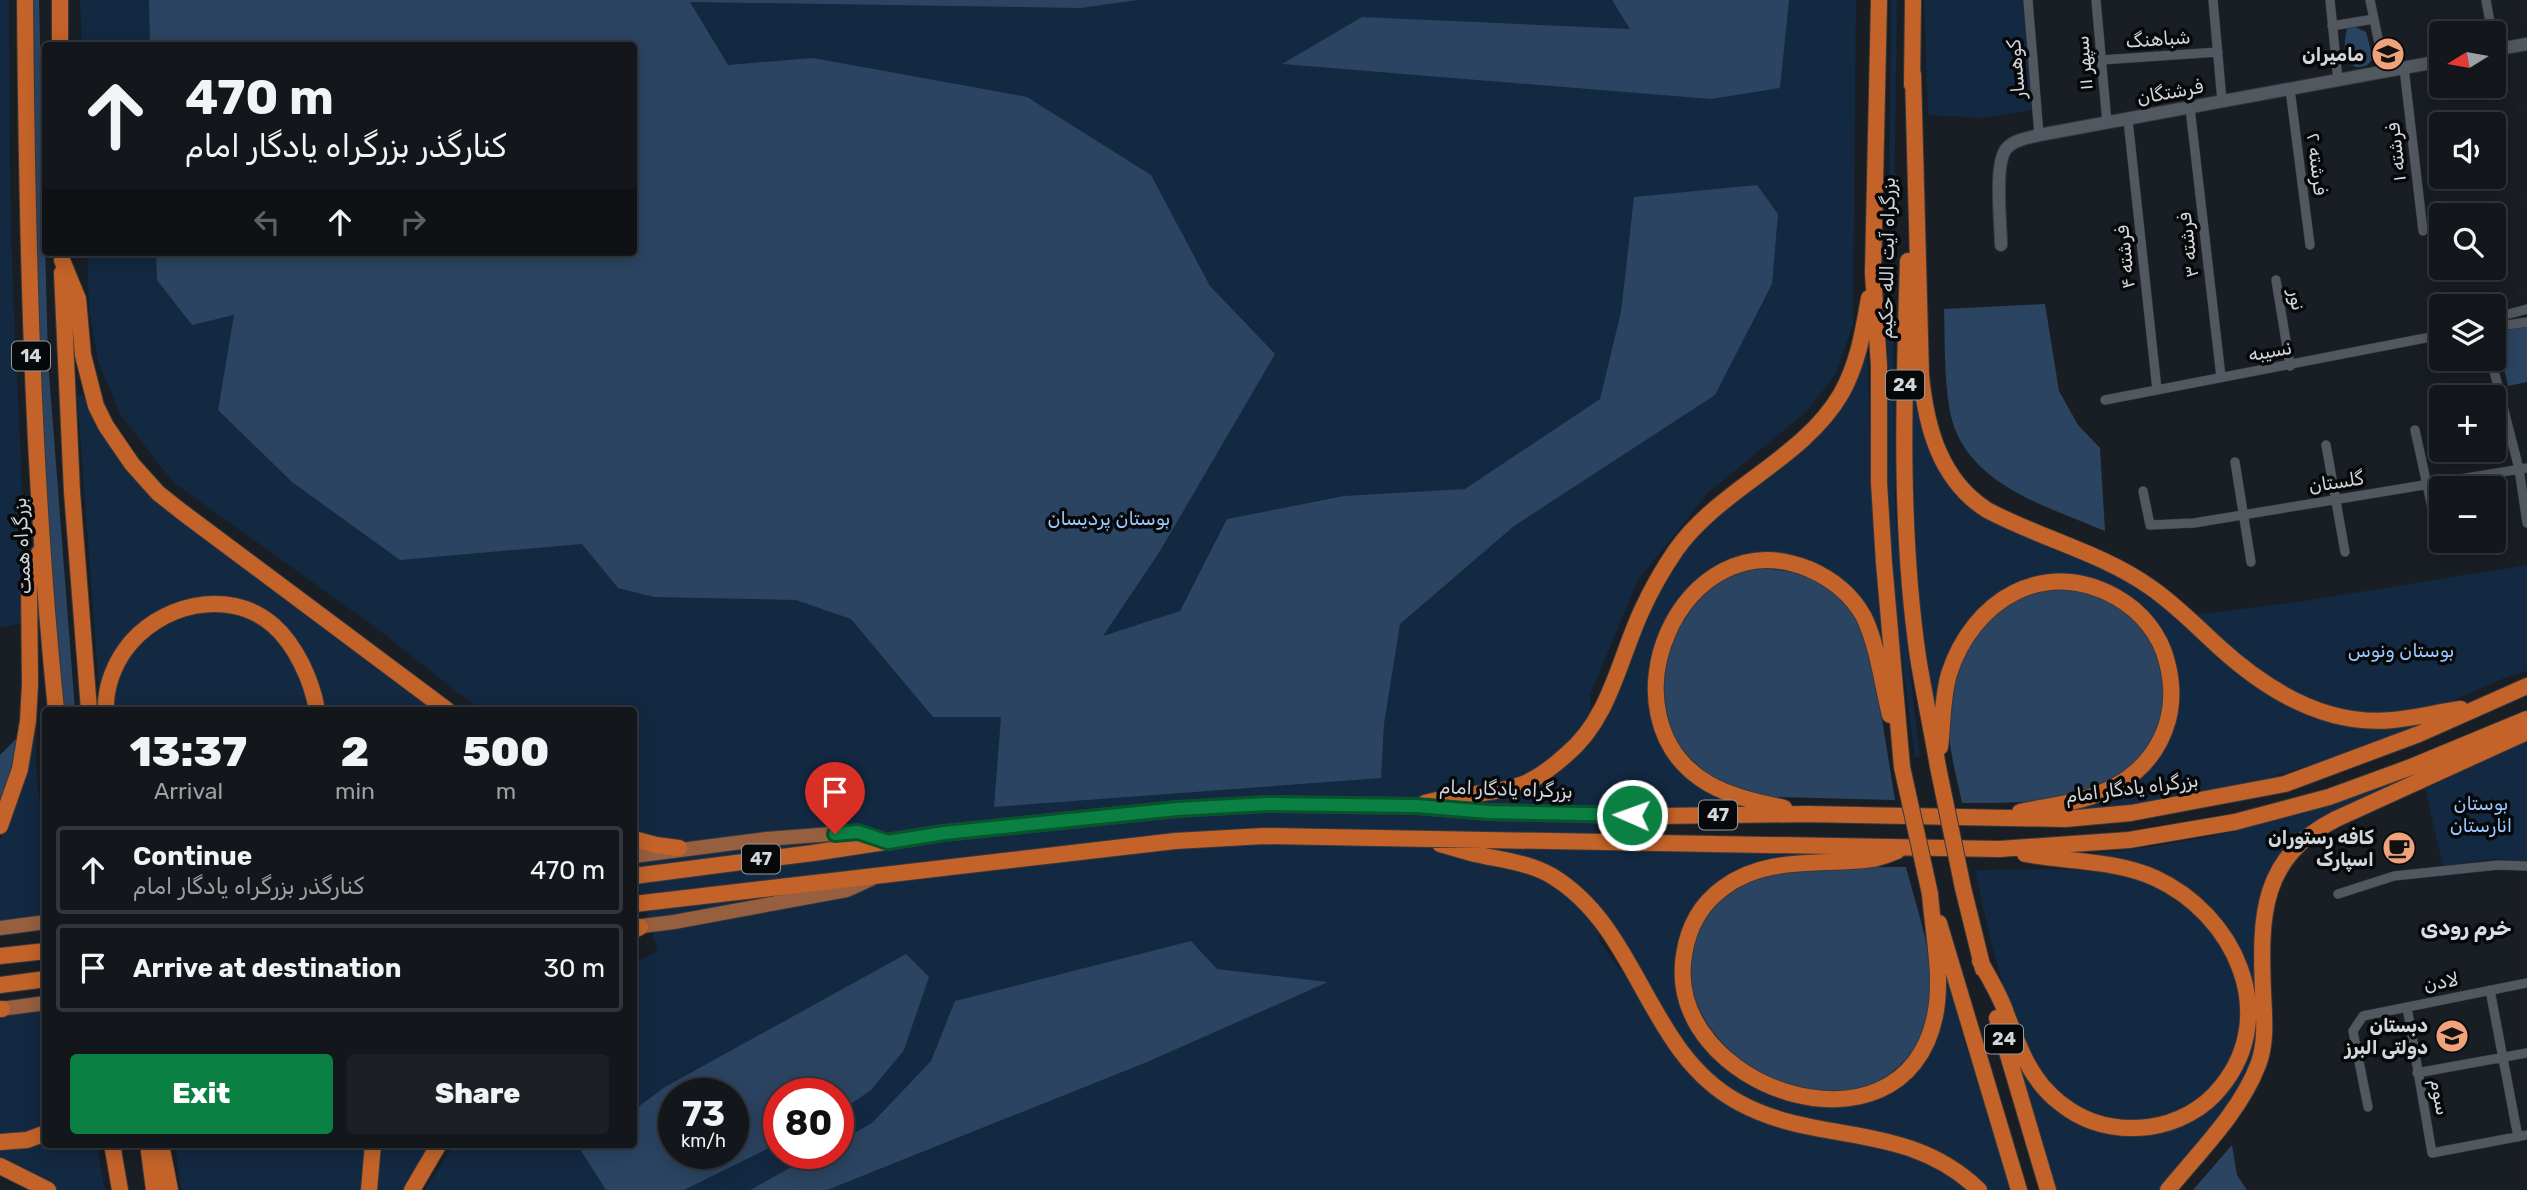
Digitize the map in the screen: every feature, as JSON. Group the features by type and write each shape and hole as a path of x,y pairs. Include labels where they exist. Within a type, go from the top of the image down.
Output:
{"highway":[{"name":"بزرگراه همت","path":"25,0 30,335 47,626 56,707"},
{"path":"60,0 60,42"},
{"name":"بزرگراه آیت الله حکیم","path":"1880,0 1873,273 1884,563 1902,766"},
{"name":"بزرگراه آیت الله حکیم","path":"1913,0 1905,353 1907,509 1918,656 1938,767"},
{"path":"1913,74 1923,394 1926,417 1936,447 1952,477 1966,493 2000,517 2103,561 2150,587 2245,669 2302,706 2363,721 2391,720 2481,705"},
{"path":"62,256 78,299 83,355 96,406 106,426 137,471 158,493 443,707"},
{"name":"14","path":"62,256 72,492 89,707"},
{"path":"1416,806 1447,796 1496,791 1528,782 1553,766 1583,737 1608,696 1642,610 1677,549 1724,501 1801,440 1840,396 1857,359 1873,273"},
{"path":"0,826 23,756 30,684 29,585 42,540"},
{"path":"1807,814 1738,796 1708,784 1680,759 1661,723 1656,682 1664,638 1683,604 1717,574 1749,563 1796,564 1820,574 1844,591 1864,617 1873,641 1902,766"},
{"path":"1938,767 1944,700 1950,673 1967,634 1987,610 2015,591 2029,586 2066,582 2094,587 2130,606 2156,635 2170,673 2170,710 2157,748 2133,775 2102,793 2069,803 1995,818"},
{"path":"106,707 107,690 113,671 132,640 157,618 189,607 208,604 241,609 272,624 296,656 316,707"},
{"name":"بزرگراه یادگار امام","path":"637,876 944,833 1177,809 1267,804 1416,806 1489,812 1658,816 1807,814 2066,819 2101,817 2176,806 2285,784 2409,738 2527,686"},
{"name":"47","path":"637,904 1175,841 1264,836 1999,849 2129,840 2235,822 2352,789 2527,719"},
{"path":"2168,1190 2234,1108 2258,1064 2264,1040 2261,954 2263,916 2270,890 2295,848 2322,826 2527,732"},
{"name":"24","path":"1902,766 1930,894 2020,1190"},
{"name":"24","path":"1938,767 1980,961 2048,1190"},
{"path":"1420,838 1529,866 1550,875 1574,892 1586,902 1613,935 1655,1012 1681,1052 1700,1074 1738,1102 1789,1122 1897,1143 1935,1158 1954,1169 1979,1190"},
{"path":"637,840 680,848"},
{"path":"1905,848 1874,859 1797,863 1763,868 1750,872 1722,888 1707,901 1685,945 1683,978 1685,995 1705,1036 1754,1079 1785,1092 1836,1100 1881,1090 1910,1068 1922,1051 1935,1016 1937,982 1930,894"},
{"path":"1980,961 2006,1011 2021,1053 2032,1071 2058,1102 2091,1121 2114,1128 2139,1128 2191,1113 2215,1095 2230,1077 2247,1036 2249,1016 2243,975 2228,943 2201,910 2169,885 2137,871 1999,849"},
{"path":"0,956 42,951"},
{"path":"0,985 42,980"},
{"path":"0,1142 27,1140 42,1134"},
{"path":"114,1148 120,1190"},
{"path":"149,1148 154,1190"},
{"path":"161,1148 170,1190"},
{"path":"369,1190 373,1148"},
{"path":"412,1190 437,1148"},
{"path":"0,1166 48,1190"}],"main road":[{"path":"637,855 680,848 858,832 888,842"},
{"path":"637,928 848,890 881,874"},
{"path":"0,928 42,923"},
{"path":"1,1009 42,1004"}],"street":[{"name":"کوهسار","path":"2028,0 2039,135"},
{"name":"سپهر ۱۱","path":"2096,0 2107,124"},
{"path":"2213,0 2222,101"},
{"path":"2330,0 2338,80"},
{"path":"2370,0 2385,72"},
{"path":"2486,0 2490,21"},
{"path":"2332,26 2374,19"},
{"path":"2506,47 2527,44"},
{"name":"شباهنگ","path":"2101,60 2218,52"},
{"name":"فرشتگان","path":"2001,245 2000,169 2002,154 2013,143 2039,135 2429,63"},
{"name":"فرشته ۱","path":"2403,68 2423,231"},
{"name":"فرشته ۲","path":"2290,89 2310,245"},
{"name":"فرشته ۳","path":"2190,108 2221,377"},
{"name":"فرشته ۴","path":"2128,120 2157,390"},
{"name":"نور","path":"2276,280 2290,366"},
{"path":"2506,315 2527,309"},
{"path":"2506,325 2527,322"},
{"name":"نسیبه","path":"2105,400 2429,337"},
{"path":"2495,371 2523,468 2527,523"},
{"path":"2415,430 2429,494"},
{"path":"2326,444 2345,552"},
{"path":"2235,461 2251,562"},
{"name":"گلستان","path":"2143,491 2150,525 2194,523 2523,468"},
{"path":"2338,894 2395,876 2488,866 2527,866"},
{"name":"لادن","path":"2368,1107 2353,1031 2363,1016 2527,983"},
{"path":"2490,990 2523,1136"},
{"name":"سوم","path":"2407,1007 2432,1153 2523,1136"},
{"path":"2417,1073 2527,1053"}],"green space":[{"path":"0,0 9,0 10,180 23,581 21,623 0,628"},
{"path":"29,0 39,0 42,256 45,256 48,360 75,707 64,707 44,506"},
{"name":"بوستان پردیسان","path":"80,0 1856,0 1853,325 1835,375 1807,411 1707,494 1638,580 1590,695 1592,735 1610,710 1652,606 1681,555 1719,514 1825,424 1851,390 1867,349 1875,558 1888,686 1873,622 1857,596 1833,575 1804,561 1759,555 1720,566 1688,591 1664,625 1652,666 1651,708 1664,747 1693,781 1717,795 1762,808 1595,805 1596,848 1876,854 1787,860 1759,866 1733,875 1710,891 1693,913 1681,943 1679,985 1693,1024 1718,1057 1753,1084 1793,1100 1834,1106 1875,1097 1916,1068 1937,1035 1943,1001 1937,945 2011,1190 1988,1190 1961,1166 1930,1150 1898,1139 1761,1106 1730,1090 1713,1078 1686,1050 1664,1017 1619,934 1598,907 1599,940 1630,983 1671,1051 1711,1090 1733,1106 1762,1120 1881,1144 1907,1153 1968,1190 425,1190 452,1148 637,1148 637,962 658,951 637,884 637,707 476,707 375,627 174,483 121,416 98,361 89,310 87,256 637,256 637,42 82,42"},
{"path":"149,0 1138,0 1081,8 690,2 728,65 813,58 1027,97 1151,175 1210,286 1275,354 1160,551 1103,636 1180,611 1227,519 1344,496 1465,489 1600,399 1621,312 1634,197 1757,185 1778,214 1772,284 1715,395 1514,526 1400,624 1384,724 1381,778 994,807 1001,717 933,717 851,619 796,600 654,597 618,588 582,544 400,560 292,482 218,410 234,315 192,325 157,280 156,256 637,256 637,42 150,42"},
{"path":"1612,0 1789,0 1780,88 1711,99 1282,64 1362,17 1630,29"},
{"path":"1891,0 1897,0 1893,293 1895,507 1920,757 1915,757 1892,584 1888,486"},
{"path":"1924,0 2023,0 2037,109 1982,118 1928,115"},
{"path":"2355,27 2366,32 2373,59 2361,67 2349,63 2345,52 2347,29"},
{"path":"2045,304 2059,391 2078,425 2100,448 2105,531 2032,500 1987,473 1969,454 1956,432 1949,406 1945,370 1944,309"},
{"path":"1914,326 1917,376 1956,490 2125,579 2316,717 2442,716 2309,765 2228,789 2140,803 2052,811 2094,803 1936,721 1916,546 1913,452"},
{"path":"2527,326 2527,382 2508,386 2505,371 2506,331"},
{"path":"77,395 87,395 114,450 434,707 321,707 316,688 255,609 156,614 100,702"},
{"name":"بوستان ونوس","path":"2527,565 2527,671 2418,712 2348,714 2275,685 2193,615 2304,601"},
{"path":"1760,568 1796,572 1820,582 1845,602 1861,623 1876,682 1895,800 1773,797 1737,790 1709,776 1672,733 1662,697 1662,679 1672,642 1681,624 1700,598 1717,582"},
{"path":"2057,589 2082,592 2107,600 2122,609 2139,626 2152,646 2160,667 2164,690 2163,712 2156,734 2144,754 2127,772 2110,783 2091,790 2048,800 1962,803 1949,732 1950,705 1957,672 1981,629 2006,605 2024,596"},
{"path":"221,609 258,622 278,639 293,661 312,707 110,707 113,685 136,643 170,618"},
{"path":"37,685 36,768 42,823 42,915 0,922 0,840 11,814"},
{"path":"17,738 18,756 0,808 0,755"},
{"name":"بوستان انارستان","path":"2527,741 2527,861 2495,859 2443,866 2425,789"},
{"path":"2436,765 2426,774 2281,858 2259,1010 2256,1050 2246,1078 2219,1118 2161,1190 2056,1190 2015,1056 2029,1078 2120,1133 2219,1099 2246,1061 2254,997 2187,891 2066,856 2163,845 2255,826 2345,799"},
{"path":"1819,867 1906,867 1928,951 1931,1002 1919,1042 1891,1073 1858,1090 1821,1093 1782,1083 1747,1064 1717,1037 1697,1004 1690,967 1700,929 1716,904 1731,891 1764,875"},
{"path":"1975,870 2117,872 2167,890 2210,928 2234,969 2242,999 2242,1029 2234,1059 2214,1089 2189,1108 2165,1118 2125,1122 2086,1113 2058,1093 2037,1069 2007,998 1989,935"},
{"path":"1191,941 1217,969 1328,982 1147,1062 827,1190 750,1190 788,1169 854,1169 854,1133 872,1123 931,1061 955,1001"},
{"path":"906,954 929,977 904,1050 871,1090 854,1102 854,1078 763,1078 763,1151 749,1158 749,1078 681,1078"},
{"path":"42,1009 42,1129 0,1137 0,1017"},
{"path":"658,1092 658,1169 726,1169 684,1190 606,1190 580,1149 637,1148 637,1108"},
{"path":"42,1139 42,1148 98,1148 105,1190 55,1190 0,1160 0,1146"},
{"path":"2232,1145 2237,1175 2247,1190 2193,1190"},
{"path":"175,1148 368,1148 363,1190 181,1190"},
{"path":"377,1148 431,1148 407,1190 374,1190"}],"place":[{"name":"مامیران","path":"2388,54"},
{"name":"کافه رستوران اسپارک","path":"2399,848"},
{"name":"دبستان دولتی البرز","path":"2452,1036"}],"district":[{"name":"خرم رودی","path":"2466,927"}],"route":[{"path":"835,834 858,832 888,842 944,833 1177,809 1267,804 1416,806 1489,812 1632,815"}]}
